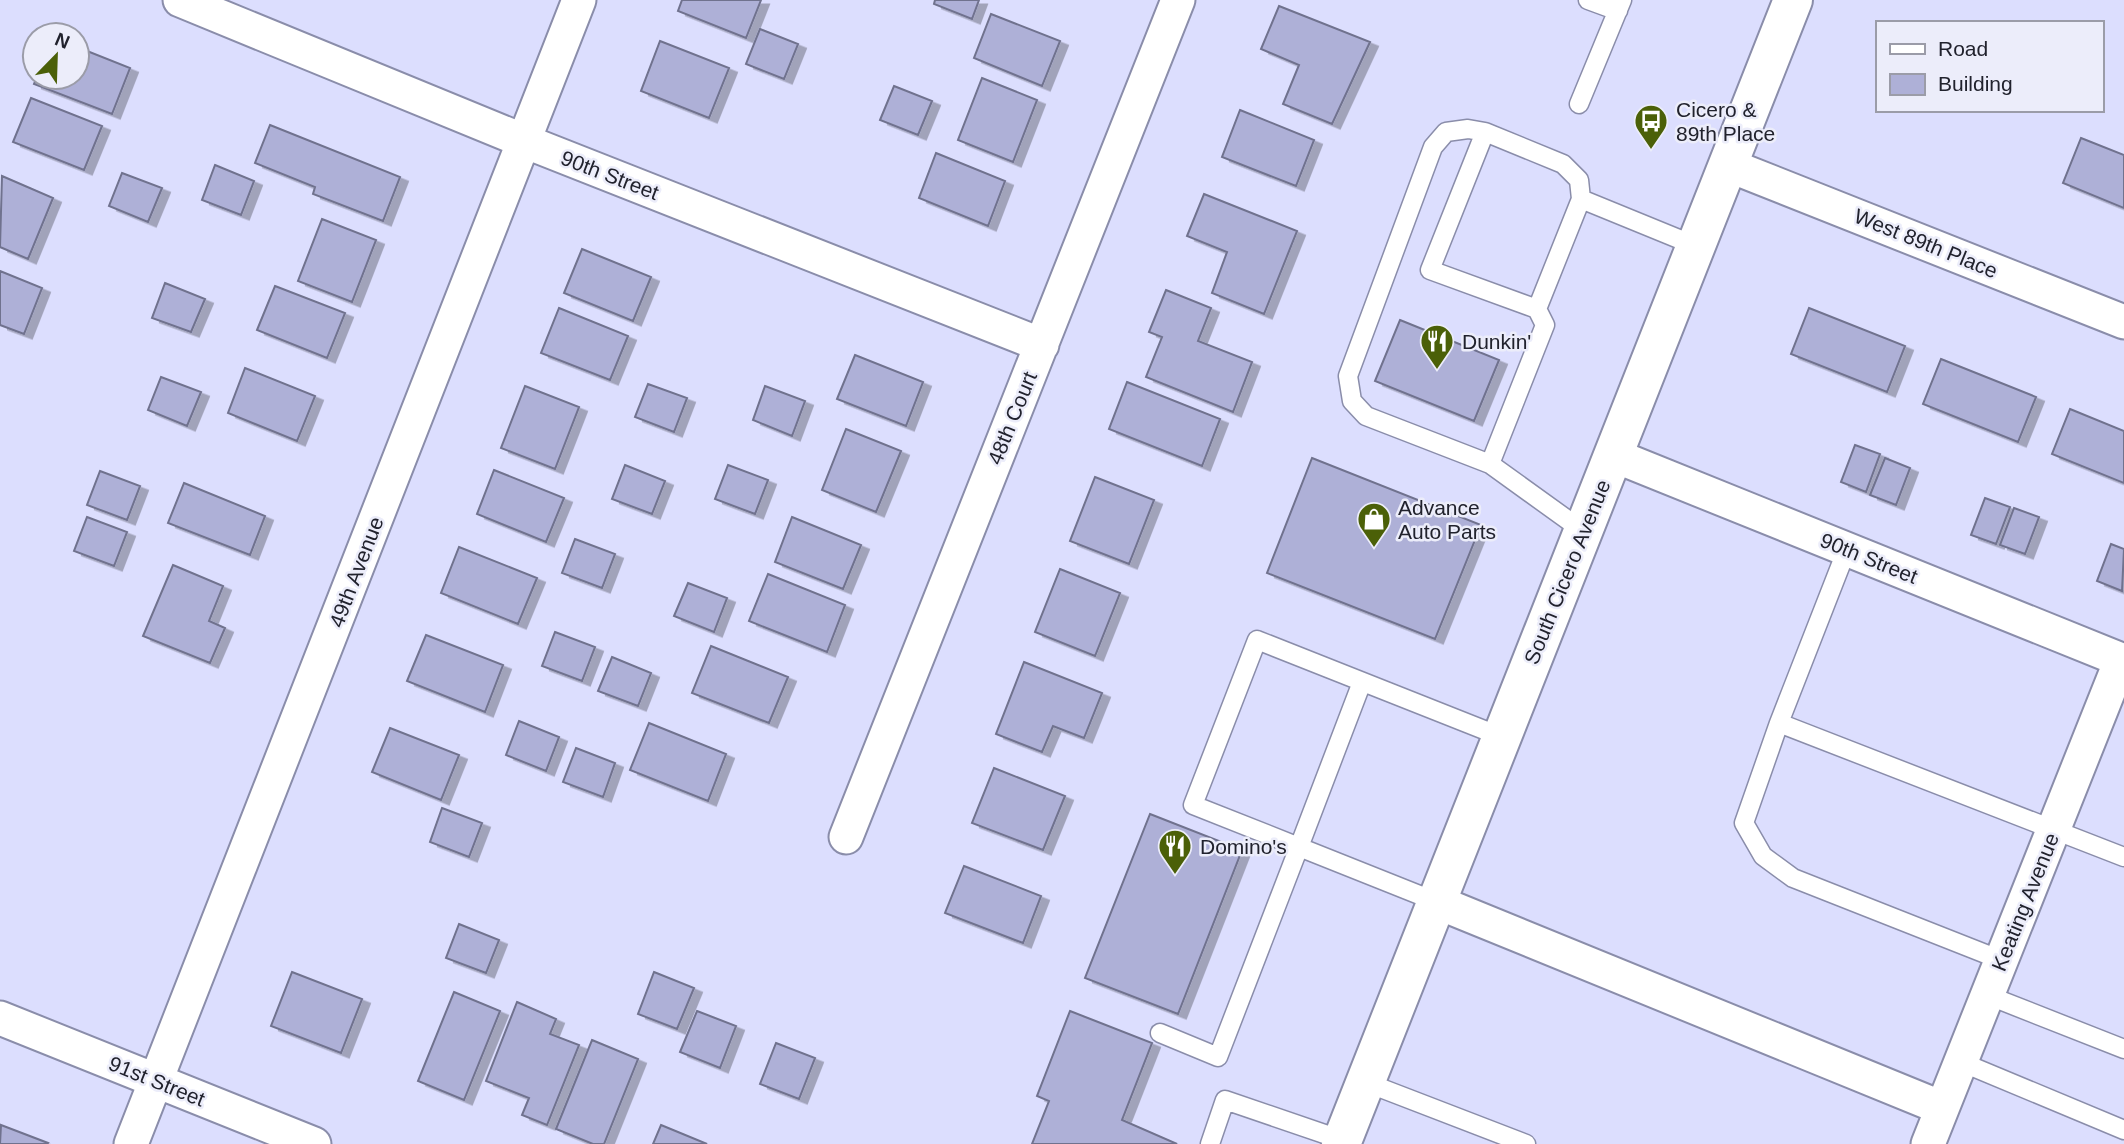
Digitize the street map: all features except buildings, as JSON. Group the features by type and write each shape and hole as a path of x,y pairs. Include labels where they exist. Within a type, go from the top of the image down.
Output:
{"main road":[{"name":"South Cicero Avenue","path":"1341,1142 1793,0"}],"street":[{"name":"90th Street","path":"180,0 524,141 1042,345"},
{"name":"49th Avenue","path":"131,1144 579,0"},
{"name":"48th Court","path":"846,836 1178,0"},
{"name":"West 89th Place","path":"1728,165 2124,322"},
{"name":"90th Street","path":"1613,455 2123,661"},
{"name":"Keating Avenue","path":"1928,1144 2123,661"},
{"path":"1437,902 1942,1108"},
{"name":"91st Street","path":"0,1018 314,1144"}],"lane":[{"path":"1579,104 1620,5 1588,0"},
{"path":"1537,309 1581,199 1579,180 1563,164 1485,132 1468,128 1446,132 1433,147 1348,376 1352,401 1366,416 1490,464 1583,531"},
{"path":"1485,132 1430,270 1537,309 1545,325 1490,464"},
{"path":"1581,199 1696,246"},
{"path":"1847,549 1779,723 1744,824 1763,856 1793,878 2001,960"},
{"path":"1437,902 1193,805 1256,640 1502,737"},
{"path":"1160,1033 1218,1057 1362,682"},
{"path":"1779,723 2124,858"},
{"path":"1987,995 2124,1049"},
{"path":"1961,1062 2124,1130"},
{"path":"1365,1082 1526,1144"},
{"path":"1210,1144 1226,1100 1341,1142"}],"place":[{"name":"Cicero & 89th Place","path":"1651,151"},
{"name":"Dunkin'","path":"1437,371"},
{"name":"Advance Auto Parts","path":"1374,549"},
{"name":"Domino's","path":"1175,876"}]}
